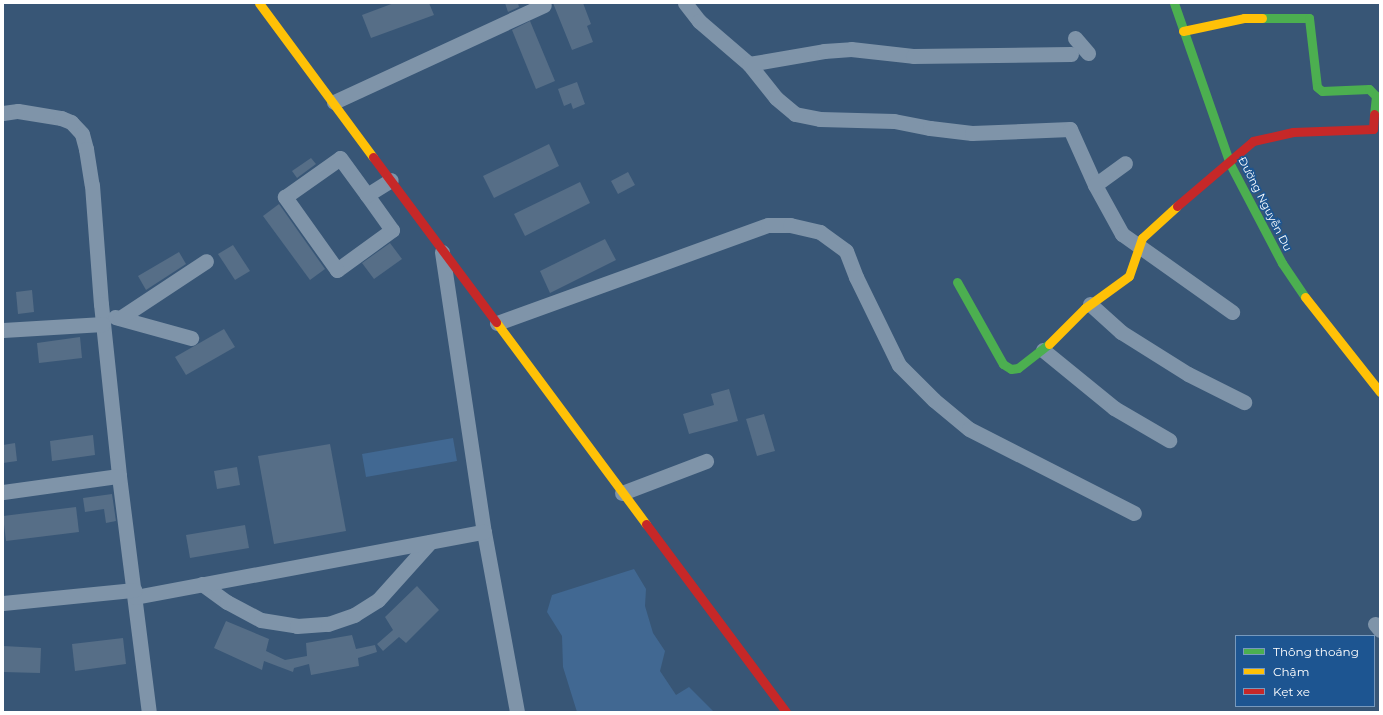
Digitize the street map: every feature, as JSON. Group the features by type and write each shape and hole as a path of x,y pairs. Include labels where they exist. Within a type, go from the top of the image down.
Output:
{"street":[{"path":"259,3 334,102 442,252 497,323 786,712"},
{"path":"684,3 699,21 749,64 776,98 796,114 820,119 894,121 930,128 972,132 1070,129 1096,186 1122,234 1232,312"},
{"name":"Đường Nguyễn Du","path":"1174,3 1230,164 1300,292 1380,392"},
{"path":"334,102 544,5"},
{"path":"957,282 1003,364 1011,369 1018,368 1043,350 1068,322 1129,276 1139,247 1148,230 1230,164 1253,141 1271,135 1338,129 1370,131 1374,126 1378,96 1369,89 1319,90 1309,18 1244,18 1184,31"},
{"path":"1074,38 1088,53"},
{"path":"749,64 824,51 851,49 913,56 1071,54"},
{"path":"3,113 18,111 61,118 71,122 82,134 92,185 103,319 119,476 149,712"},
{"path":"340,158 367,195 392,230 337,270 285,197 340,158"},
{"path":"1096,186 1125,164"},
{"path":"367,195 391,180"},
{"path":"497,323 768,225 790,224 820,232 846,251 856,277 899,365 934,400 968,429 1134,513"},
{"path":"442,252 484,532 517,712"},
{"path":"120,318 206,261"},
{"path":"1090,304 1121,332 1188,374 1244,402"},
{"path":"3,330 120,318 191,338"},
{"path":"1043,350 1114,408 1169,440"},
{"path":"622,493 706,461"},
{"path":"3,492 119,476"},
{"path":"3,603 135,594 202,584 484,532"},
{"path":"202,584 227,602 261,620 298,626 328,624 354,615 378,600 430,542"}],"water":[{"path":"453,438 457,461 366,477 362,454"},
{"path":"634,569 646,589 645,606 653,633 665,651 660,671 676,695 689,687 714,712 577,712 563,667 562,636 547,612 552,595"}],"building":[{"path":"394,3 429,3 434,15 371,38 362,15"},
{"path":"505,3 518,3 519,7 508,12"},
{"path":"553,3 583,3 591,24 587,26 593,42 572,50"},
{"path":"530,21 555,81 536,89 512,30"},
{"path":"577,82 585,104 573,109 571,103 564,106 558,89"},
{"path":"549,144 559,166 494,198 483,176"},
{"path":"311,158 316,164 297,178 292,171"},
{"path":"628,172 635,185 618,194 611,181"},
{"path":"580,182 590,203 525,236 514,214"},
{"path":"279,204 325,269 310,280 263,216"},
{"path":"605,239 616,260 550,293 540,271"},
{"path":"390,243 402,259 374,279 362,263"},
{"path":"233,245 250,271 235,280 218,254"},
{"path":"179,252 186,264 146,290 138,276"},
{"path":"32,290 34,312 18,314 16,292"},
{"path":"224,329 235,347 186,375 175,357"},
{"path":"80,337 82,358 39,363 37,343"},
{"path":"729,389 738,421 689,434 683,414 714,405 711,394"},
{"path":"764,414 775,451 757,456 746,419"},
{"path":"93,435 95,455 52,461 50,441"},
{"path":"15,443 17,461 3,463 3,445"},
{"path":"330,444 346,531 274,544 258,456"},
{"path":"237,467 240,485 217,489 214,471"},
{"path":"112,494 116,521 106,523 104,509 85,512 83,498"},
{"path":"76,507 79,532 6,541 3,516"},
{"path":"245,525 249,548 190,558 186,535"},
{"path":"417,586 439,610 406,643 399,637 383,651 377,644 393,630 385,617"},
{"path":"226,621 269,639 266,651 285,660 307,656 306,643 352,635 356,649 375,645 377,652 358,658 359,666 311,675 309,664 294,668 293,672 264,661 262,670 214,648"},
{"path":"123,638 126,664 75,671 72,644"},
{"path":"3,646 41,648 40,673 3,672"}],"traffic: fast":[{"path":"1174,3 1230,164 1282,263 1305,297"},
{"path":"1262,18 1309,18 1317,87 1322,91 1369,89 1376,96 1374,114"},
{"path":"957,282 1003,364 1011,369 1018,368 1049,344"}],"traffic: slow":[{"path":"259,3 373,157"},
{"path":"1183,31 1244,18 1262,18"},
{"path":"1049,344 1085,308 1129,276 1142,238 1177,206"},
{"path":"1305,297 1380,392"},
{"path":"496,322 646,524"}],"traffic: jam":[{"path":"1177,206 1253,141 1293,132 1373,129 1374,114"},
{"path":"373,157 496,322"},
{"path":"646,524 786,712"}]}
